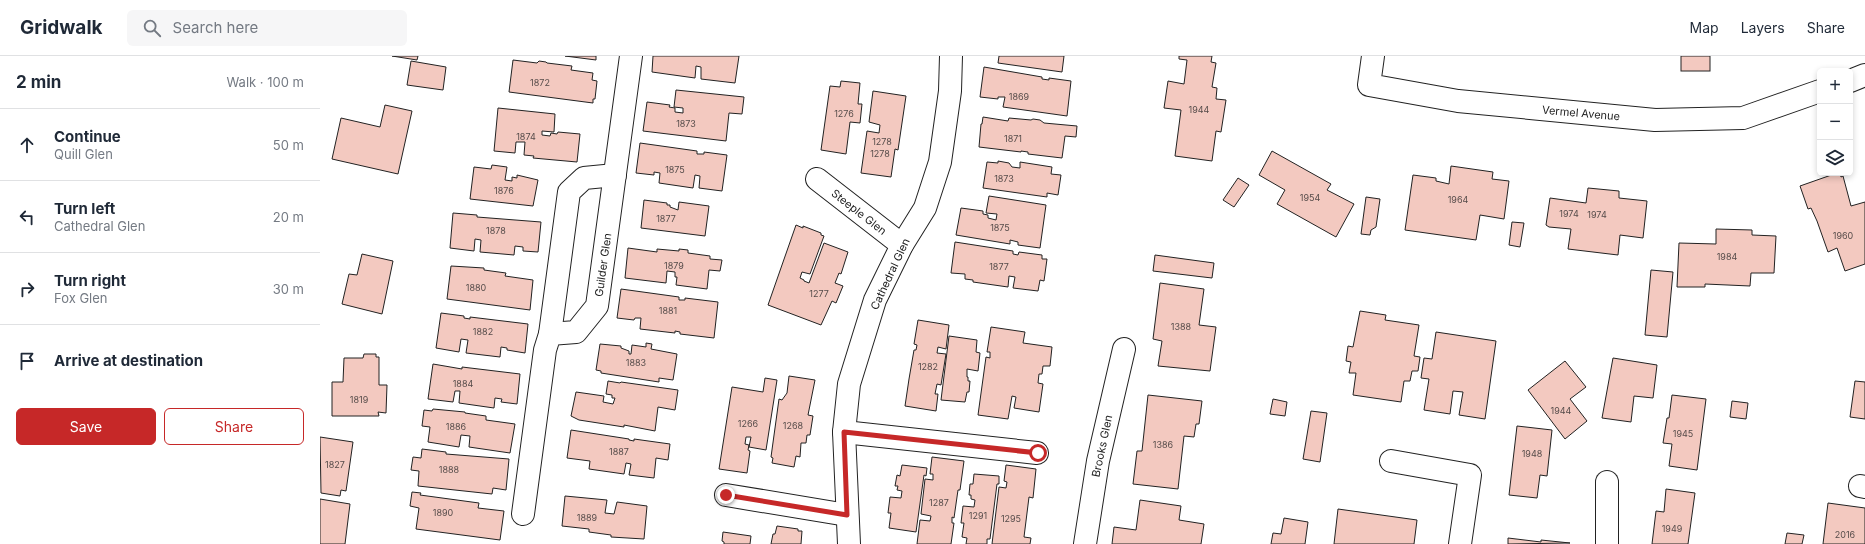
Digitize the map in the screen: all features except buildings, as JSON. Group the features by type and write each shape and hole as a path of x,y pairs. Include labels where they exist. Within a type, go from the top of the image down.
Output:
{"street":[{"name":"Guilder Glen","path":"550,334 576,332 597,306 631,56"},
{"name":"Cathedral Glen","path":"849,544 844,432 849,384 875,300 902,245 925,208 940,162 950,91 951,56"},
{"name":"Vermel Avenue","path":"1373,56 1369,85 1458,101 1655,120 1743,118 1817,92"},
{"path":"1853,80 1865,75"},
{"path":"523,514 545,350 550,334 569,192 584,178 615,175"},
{"name":"Steeple Glen","path":"817,179 902,245"},
{"name":"Brooks Glen","path":"1085,544 1098,461 1124,349"},
{"path":"844,432 1038,453"},
{"path":"1391,461 1470,476 1460,544"},
{"path":"1607,482 1607,544"},
{"path":"726,495 847,515"}],"route":[{"path":"726,495 847,515 844,432 1038,453"}]}
